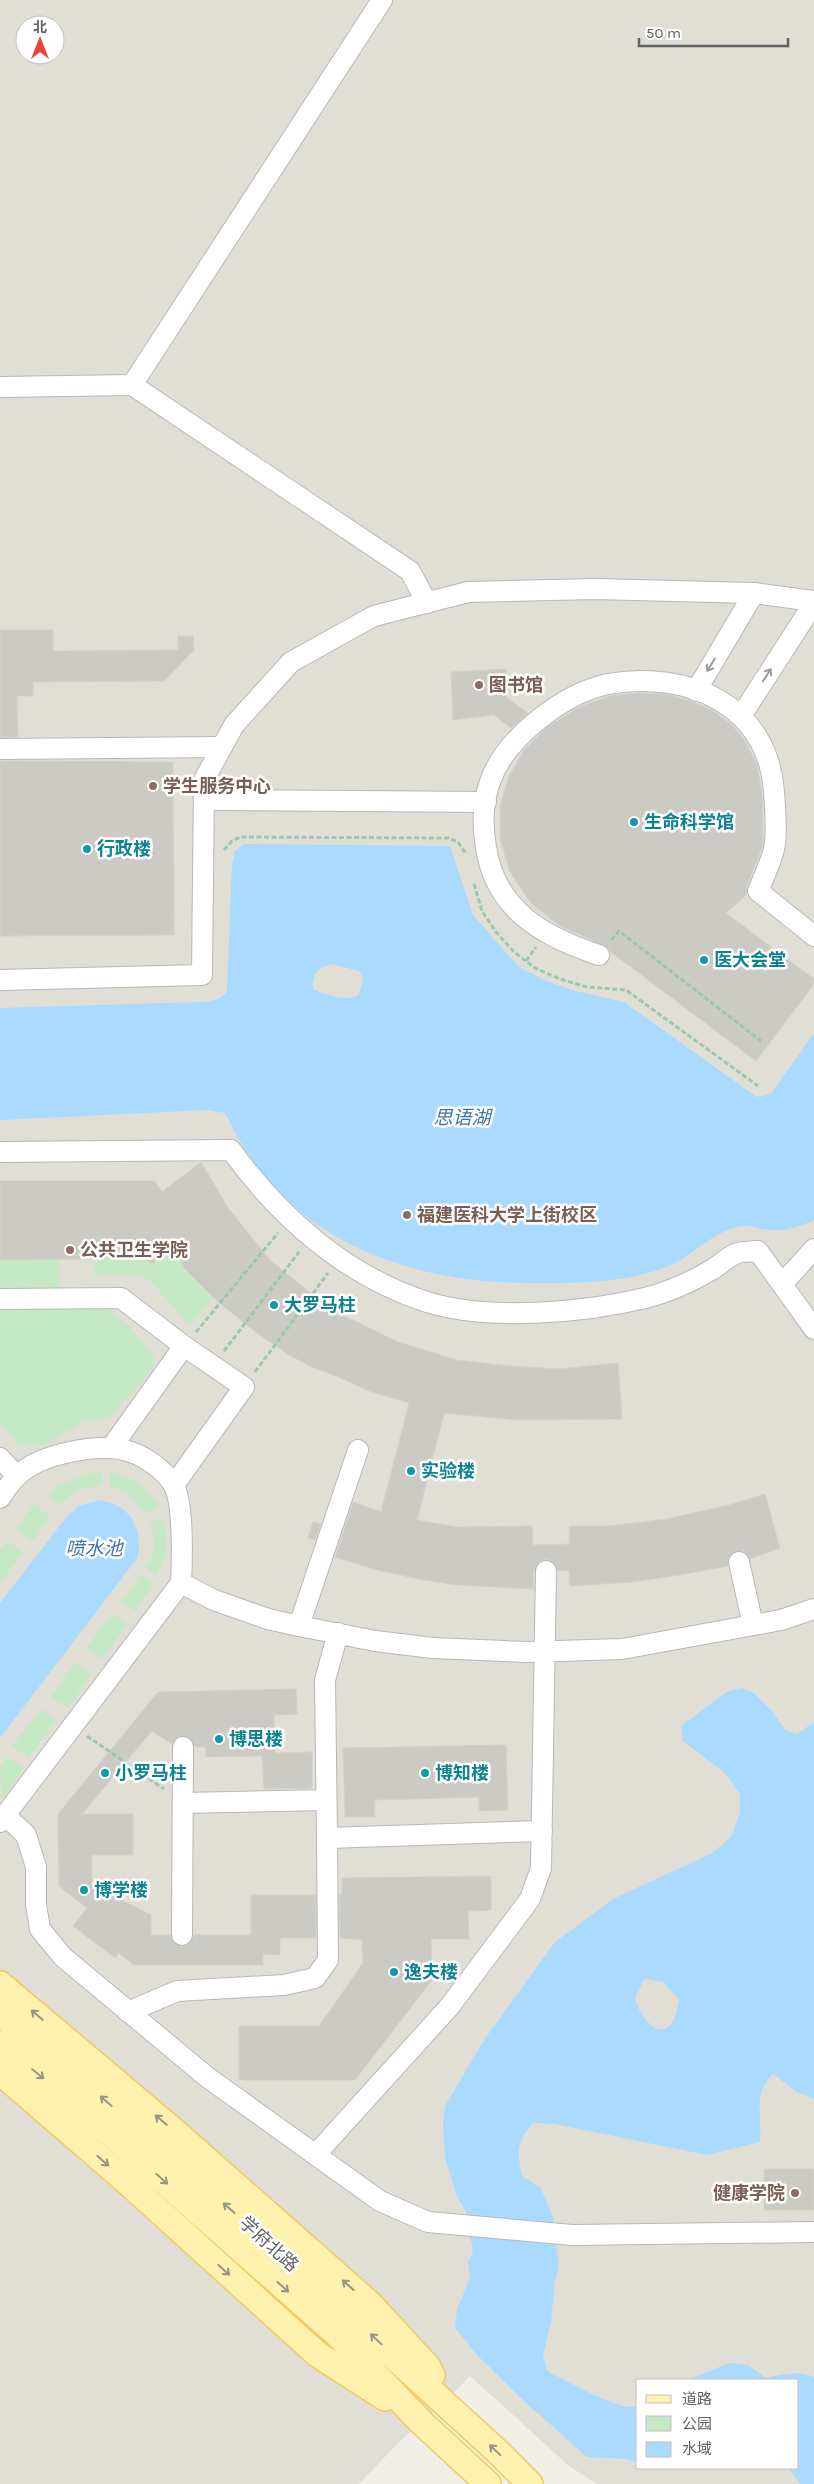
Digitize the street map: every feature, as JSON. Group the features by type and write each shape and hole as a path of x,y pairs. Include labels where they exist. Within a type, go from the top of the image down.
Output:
{"main road":[{"path":"0,1984 173,2130 370,2304 428,2367 444,2403"},
{"name":"学府北路","path":"0,2013 86,2084 260,2235 530,2484"},
{"name":"学府北路","path":"0,2044 108,2132 339,2336 421,2422 488,2484"},
{"path":"0,2072 125,2180 317,2354 421,2422"}],"street":[{"path":"132,385 382,0"},
{"path":"0,387 132,385 410,571 427,603"},
{"path":"0,980 202,975 204,780 234,725 291,662 374,616 478,592 595,589 754,593 814,602 741,716"},
{"path":"696,691 754,593"},
{"path":"599,955 565,944 546,933 529,922 510,902 493,870 487,852 484,826 491,778 512,746 541,717 578,694 607,684 635,682 670,684 696,691 709,695 732,707 751,726 763,745 773,783 774,851 758,891 814,936"},
{"path":"0,749 222,747"},
{"path":"204,800 486,802"},
{"path":"0,1152 231,1150 250,1176 290,1218 310,1238 339,1258 380,1282 428,1302 480,1311 529,1312 590,1308 643,1299 672,1291 697,1278 736,1253 758,1251 814,1329"},
{"path":"782,1284 814,1249"},
{"path":"0,1299 121,1298 184,1346 244,1387 174,1485"},
{"path":"110,1448 184,1346"},
{"path":"0,1498 17,1476 40,1461 73,1450 110,1448 132,1452 154,1464 174,1485 180,1519 180,1582 2,1818 26,1835 36,1867 36,1904 40,1929 62,1958 207,2077 380,2201 428,2222 572,2235 814,2232"},
{"path":"299,1626 358,1450"},
{"path":"0,1458 17,1476"},
{"path":"739,1562 753,1624"},
{"path":"316,2154 450,2006 530,1899 541,1868 546,1571"},
{"path":"180,1582 214,1600 268,1619 375,1641 433,1648 528,1652 622,1648 781,1620 814,1609"},
{"path":"128,2012 177,1991 284,1985 315,1978 328,1960 325,1680 338,1633"},
{"path":"182,1935 183,1747"},
{"path":"183,1802 326,1800"},
{"path":"327,1838 542,1831"}],"path":[{"path":"222,856 232,841 240,837 250,837 448,838 458,842 467,856"},
{"path":"474,882 482,911 496,932 514,952 535,968 560,979 587,987 626,990 758,1086"},
{"path":"599,955 618,931 762,1041"},
{"path":"184,1346 290,1218"},
{"path":"214,1366 310,1238"},
{"path":"244,1387 339,1258"},
{"path":"72,1726 183,1802"}],"shaded area":[{"name":"福建医科大学上街校区","path":"0,0 814,0 814,2484 597,2484 569,2466 470,2376 444,2403 399,2442 359,2484 0,2484"}],"green space":[{"path":"174,1249 199,1283 214,1298 189,1325 151,1281 140,1276 94,1275 94,1250 133,1250 152,1264"},
{"path":"0,1260 60,1260 59,1287 0,1288"},
{"path":"0,1305 105,1308 125,1322 144,1343 154,1358 154,1368 108,1419 85,1421 44,1445 19,1445 0,1424"},
{"path":"109,1472 125,1476 145,1488 158,1508 144,1513 127,1493 109,1486"},
{"path":"87,1473 103,1473 102,1485 79,1490 58,1504 49,1495 57,1486"},
{"path":"34,1504 50,1516 33,1541 16,1530"},
{"path":"160,1518 166,1532 167,1547 163,1562 155,1575 145,1567 149,1562 154,1546 150,1523"},
{"path":"7,1541 23,1553 0,1583 0,1550"},
{"path":"141,1575 154,1584 135,1611 122,1602"},
{"path":"111,1613 127,1624 102,1659 87,1648"},
{"path":"75,1662 92,1673 68,1708 51,1697"},
{"path":"41,1709 56,1721 28,1758 12,1746"},
{"path":"7,1757 24,1768 2,1799 0,1767"}],"water":[{"name":"思语湖","path":"244,844 450,846 473,915 520,968 549,982 576,991 624,1002 757,1097 771,1094 814,1033 814,1220 784,1230 767,1230 748,1226 730,1229 671,1265 636,1276 585,1282 495,1282 455,1277 417,1269 380,1257 345,1241 312,1221 282,1195 256,1165 225,1113 207,1110 0,1120 0,1008 199,1002 215,1000 227,991 232,864 235,851","holes":["332,964 359,971 363,978 359,995 354,997 342,998 313,989 313,980 316,972 327,965"]},
{"name":"喷水池","path":"100,1500 119,1507 132,1520 138,1537 138,1557 0,1738 0,1603 68,1515 79,1506"},
{"path":"742,1688 754,1693 772,1711 785,1730 797,1734 814,1722 814,2099 797,2092 773,2074 767,2081 761,2097 760,2142 707,2155 555,2124 533,2123 523,2136 519,2148 522,2176 540,2187 553,2216 559,2268 555,2280 551,2323 543,2355 547,2371 606,2400 619,2405 636,2406 636,2461 627,2459 587,2457 525,2402 478,2356 455,2328 457,2310 470,2278 468,2261 473,2252 466,2212 457,2197 445,2158 443,2125 445,2106 484,2040 555,1942 613,1899 712,1853 731,1837 740,1813 740,1794 726,1774 683,1741 681,1726 726,1692","holes":["644,1979 663,1982 679,1999 677,2012 669,2026 657,2029 641,2013 635,1998"]},
{"path":"729,2363 748,2365 766,2378 796,2373 814,2377 814,2484 800,2484 789,2469 799,2469 799,2379 690,2379"}],"building":[{"path":"0,630 53,630 53,651 178,650 178,636 193,636 194,650 164,681 33,682 33,696 17,696 18,737 0,737"},
{"name":"图书馆","path":"506,669 507,698 528,713 511,728 494,715 453,720 451,672"},
{"name":"生命科学馆","path":"638,693 665,694 688,700 712,710 731,724 746,742 757,765 762,793 763,845 747,886 747,894 726,913 814,979 814,984 756,1061 611,952 608,947 560,926 531,903 510,872 500,839 500,806 509,776 524,750 546,728 579,707 610,696"},
{"name":"行政楼","path":"0,761 173,762 174,935 0,936"},
{"name":"实验楼","path":"201,1162 228,1208 271,1261 341,1317 342,1315 398,1342 457,1360 559,1369 618,1363 622,1419 519,1420 444,1413 417,1520 457,1527 532,1526 533,1545 570,1544 569,1526 608,1526 667,1519 729,1505 765,1494 780,1548 750,1559 743,1551 736,1551 728,1558 728,1566 680,1575 632,1582 570,1586 569,1570 558,1571 552,1561 546,1559 540,1561 533,1572 534,1589 457,1585 424,1580 377,1570 335,1557 353,1502 381,1512 409,1403 369,1391 312,1367 289,1355 257,1333 217,1301 185,1269 174,1249 152,1264 132,1250 94,1250 94,1259 0,1260 0,1181 155,1181 162,1192"},
{"path":"313,1522 321,1524 315,1540 308,1538"},
{"path":"296,1689 297,1714 274,1715 275,1753 312,1752 312,1788 264,1789 262,1756 206,1757 206,1747 195,1747 189,1737 178,1736 172,1744 152,1731 82,1814 133,1814 133,1855 92,1855 92,1885 151,1915 151,1935 170,1935 172,1941 181,1947 188,1945 194,1935 251,1935 251,1895 316,1895 316,1938 280,1938 280,1955 263,1954 263,1965 134,1965 119,1953 115,1958 73,1926 87,1908 59,1886 58,1814 158,1692"},
{"name":"博知楼","path":"506,1745 508,1810 479,1811 479,1797 374,1800 375,1817 345,1817 343,1748"},
{"name":"逸夫楼","path":"491,1876 491,1910 468,1911 469,1939 431,1939 432,1980 355,2080 239,2080 239,2026 319,2026 363,1963 362,1940 340,1938 339,1895 342,1895 342,1878"},
{"path":"764,2169 814,2169 814,2210 764,2210"}],"place":[{"name":"图书馆","path":"479,685"},
{"name":"学生服务中心","path":"153,786"},
{"name":"生命科学馆","path":"634,822"},
{"name":"行政楼","path":"87,849"},
{"name":"医大会堂","path":"704,960"},
{"name":"福建医科大学上街校区","path":"407,1215"},
{"name":"公共卫生学院","path":"70,1250"},
{"name":"大罗马柱","path":"274,1305"},
{"name":"实验楼","path":"411,1471"},
{"name":"博思楼","path":"219,1739"},
{"name":"小罗马柱","path":"105,1773"},
{"name":"博知楼","path":"425,1773"},
{"name":"博学楼","path":"84,1890"},
{"name":"逸夫楼","path":"394,1972"},
{"name":"健康学院","path":"795,2193"}]}
